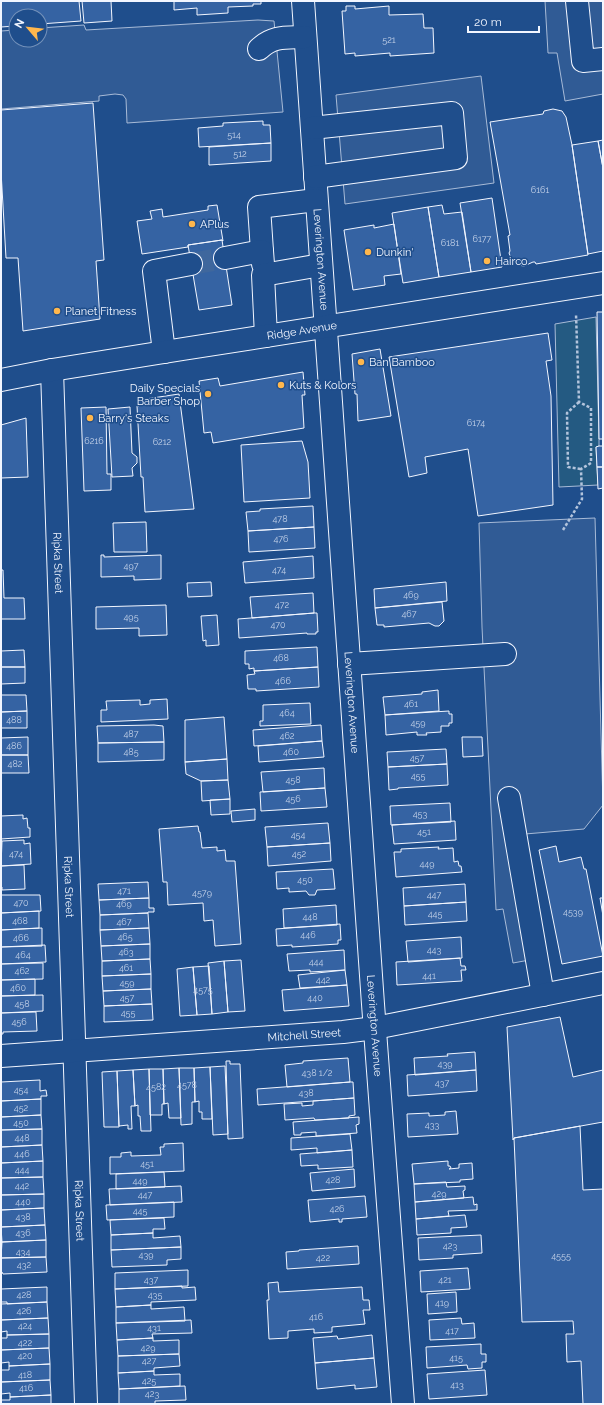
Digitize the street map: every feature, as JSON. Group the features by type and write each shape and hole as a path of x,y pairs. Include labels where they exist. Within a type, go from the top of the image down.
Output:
{"street":[{"name":"Leverington Avenue","path":"303,1 402,1404"},
{"path":"577,1 583,61 603,59"},
{"path":"259,49 271,40 278,38 305,37"},
{"path":"312,128 452,113 456,158 315,177"},
{"path":"266,336 259,207 316,200"},
{"path":"225,258 262,251"},
{"path":"164,352 154,271 191,264"},
{"path":"263,275 321,265"},
{"name":"Ridge Avenue","path":"1,380 52,370 603,283"},
{"name":"Ripka Street","path":"52,370 86,1404"},
{"path":"349,664 505,654"},
{"path":"509,798 543,995"},
{"name":"Mitchell Street","path":"1,1056 335,1033 375,1028 603,983"}],"path":[{"path":"576,314 579,402 567,413 568,467 581,469 591,463 591,408 579,402"},
{"path":"563,530 582,499 581,469"}],"shaded area":[{"path":"545,1 603,1 603,94 565,101 557,53 548,53"},
{"path":"258,20 274,21 283,112 127,123 126,99 123,95 115,94 99,96 99,101 1,109 1,31 8,31 8,48 48,48 48,27 84,25 86,30"},
{"path":"481,76 494,183 345,204 336,95"},
{"path":"596,317 599,446 596,447 598,485 559,487 555,324"},
{"path":"595,518 603,805 584,829 525,834 546,957 513,963 503,909 496,910 482,627 479,523"}],"building":[{"path":"1,1 79,1 81,21 48,23 48,8 8,8 8,27 1,27"},
{"path":"82,1 111,1 112,21 84,23"},
{"path":"174,1 261,1 261,4 253,4 253,6 228,7 228,13 197,15 197,8 174,10"},
{"path":"346,6 355,6 355,9 389,6 389,15 423,14 424,28 433,28 434,53 390,56 390,53 355,56 355,53 345,54 342,11 346,11"},
{"path":"93,103 104,260 96,261 100,319 23,331 18,258 6,258 1,171 1,110"},
{"path":"553,109 562,111 566,117 572,145 588,255 536,264 533,262 524,266 518,265 511,258 509,253 508,236 510,235 490,122 543,114 544,111"},
{"path":"263,121 263,125 270,125 271,143 199,147 198,128 223,126 223,123"},
{"path":"603,140 603,168 598,141"},
{"path":"598,141 603,168 603,251 588,254 572,145"},
{"path":"271,143 271,161 209,165 209,147"},
{"path":"492,198 502,267 471,272 460,203"},
{"path":"217,205 223,241 188,245 188,247 142,254 137,221 152,219 150,211 162,209 163,217 208,210 208,206"},
{"path":"442,205 444,214 462,212 471,272 439,277 428,207"},
{"path":"428,207 439,277 403,283 392,213"},
{"path":"394,224 401,274 384,276 385,285 353,290 344,230 374,225 374,228"},
{"path":"222,240 232,305 199,310 188,245"},
{"path":"597,312 603,312 603,439 599,439"},
{"path":"548,333 552,360 546,361 551,396 553,505 478,516 468,449 425,457 427,473 409,477 389,357"},
{"path":"380,349 391,416 358,421 357,394 355,394 352,354"},
{"path":"303,372 305,395 302,395 304,428 213,443 211,432 204,433 199,381 218,378 220,386"},
{"path":"179,394 194,509 145,512 143,477 141,477 137,406 139,406 139,400"},
{"path":"106,407 107,474 111,474 111,490 84,491 81,408"},
{"path":"130,407 132,453 137,457 137,463 132,468 133,476 112,477 108,409"},
{"path":"26,418 28,477 1,478 1,425"},
{"path":"302,441 308,462 310,498 244,502 241,445"},
{"path":"603,446 603,467 597,467 596,447"},
{"path":"597,467 603,467 603,488 598,489"},
{"path":"313,506 314,527 248,531 246,512 260,511 260,509"},
{"path":"146,522 147,552 114,552 113,523"},
{"path":"314,527 315,548 249,552 248,531"},
{"path":"101,555 104,555 104,557 161,555 161,579 134,580 134,576 101,577"},
{"path":"313,556 314,578 245,583 243,562"},
{"path":"1,570 3,570 4,598 24,598 25,619 1,619"},
{"path":"211,582 212,596 188,597 187,583"},
{"path":"446,582 447,601 375,608 374,589"},
{"path":"313,593 314,613 252,618 250,597"},
{"path":"442,602 444,621 439,626 429,623 384,627 384,625 377,625 375,608"},
{"path":"166,605 167,635 139,636 139,628 96,629 96,607"},
{"path":"317,613 318,632 316,632 316,634 307,633 239,638 238,619"},
{"path":"217,615 219,645 206,646 206,640 203,641 201,616"},
{"path":"317,647 318,667 254,671 254,668 249,669 249,664 245,664 245,651"},
{"path":"24,650 25,667 1,667 1,651"},
{"path":"1,667 25,667 25,683 1,684"},
{"path":"318,667 319,687 256,691 256,689 248,689 247,675 255,674 254,671"},
{"path":"438,690 439,711 385,715 383,697 422,694 422,692"},
{"path":"1,695 26,695 27,711 1,712"},
{"path":"167,699 168,719 101,722 101,710 107,710 106,701 140,700 140,705 150,704 150,700"},
{"path":"310,703 311,724 260,726 260,721 263,721 263,705"},
{"path":"27,711 27,728 1,728 1,712"},
{"path":"449,711 449,714 452,714 452,723 449,723 449,726 441,726 441,732 426,733 427,735 417,735 417,732 386,735 385,715"},
{"path":"224,717 227,759 185,762 185,720"},
{"path":"321,725 322,741 254,746 253,730"},
{"path":"97,726 163,726 164,742 98,743"},
{"path":"28,737 28,755 1,755 1,738"},
{"path":"462,737 482,737 483,756 463,757"},
{"path":"322,741 324,757 259,762 258,746"},
{"path":"164,742 164,760 98,762 98,743"},
{"path":"446,749 447,764 388,767 387,752"},
{"path":"1,755 28,755 29,773 1,773"},
{"path":"227,759 228,780 201,781 186,774 185,762"},
{"path":"447,764 448,785 398,788 389,790 388,767"},
{"path":"324,768 325,788 263,792 261,772"},
{"path":"228,780 230,799 202,801 201,781"},
{"path":"325,788 327,807 261,811 260,792"},
{"path":"230,799 230,814 211,815 210,800"},
{"path":"450,803 451,822 391,825 390,806"},
{"path":"255,809 255,820 232,822 231,811"},
{"path":"23,815 23,819 27,818 28,828 30,828 30,837 1,839 1,816"},
{"path":"455,821 456,840 394,844 392,825"},
{"path":"328,823 330,843 267,847 265,827"},
{"path":"198,826 202,848 217,847 217,851 225,850 226,861 235,861 241,944 215,946 213,920 204,921 203,903 168,905 167,882 163,882 159,829"},
{"path":"24,840 24,844 30,843 31,864 1,866 2,841"},
{"path":"330,843 331,861 268,866 267,847"},
{"path":"556,846 559,862 581,857 584,869 586,869 603,956 562,964 539,850"},
{"path":"439,847 438,849 453,848 454,862 458,861 462,872 396,877 394,852 401,852 401,849"},
{"path":"24,865 25,889 2,890 1,866"},
{"path":"333,869 335,889 317,890 315,895 309,895 306,891 289,892 289,888 277,889 276,872"},
{"path":"148,882 149,898 99,900 98,884"},
{"path":"465,884 466,902 404,906 403,888"},
{"path":"1,895 40,895 41,911 1,913"},
{"path":"149,898 149,908 154,908 154,912 100,915 99,900"},
{"path":"600,898 603,898 603,916"},
{"path":"466,902 467,921 405,925 404,906"},
{"path":"336,905 337,925 284,928 283,909"},
{"path":"39,911 39,928 1,930 1,913"},
{"path":"148,913 149,928 100,930 100,915"},
{"path":"340,924 341,940 338,940 338,944 292,947 292,945 277,946 276,929"},
{"path":"42,928 42,946 1,947 1,930"},
{"path":"149,928 150,944 101,946 100,930"},
{"path":"461,937 462,958 408,962 406,941"},
{"path":"150,944 150,959 102,961 101,946"},
{"path":"45,945 46,962 1,964 1,947"},
{"path":"344,950 345,970 310,972 310,970 289,971 287,954"},
{"path":"460,958 461,966 465,966 466,970 461,970 462,981 397,985 396,962"},
{"path":"150,959 151,974 102,976 102,961"},
{"path":"241,960 245,1011 228,1012 224,961"},
{"path":"224,961 228,1012 212,1014 208,963"},
{"path":"43,963 43,979 1,980 1,964"},
{"path":"209,966 212,1014 197,1015 193,967"},
{"path":"193,967 197,1015 180,1016 177,969"},
{"path":"345,970 347,985 300,988 298,975"},
{"path":"151,974 151,989 103,991 102,976"},
{"path":"35,979 35,995 1,996 1,980"},
{"path":"347,985 349,1006 284,1011 282,990"},
{"path":"151,989 152,1004 104,1006 103,991"},
{"path":"43,995 43,1011 1,1013 1,996"},
{"path":"152,1004 153,1020 104,1022 104,1006"},
{"path":"36,1012 37,1031 3,1032 3,1034 1,1034 1,1013"},
{"path":"560,1017 573,1077 603,1070 603,1122 514,1138 513,1140 507,1027"},
{"path":"475,1052 476,1070 415,1075 414,1058 448,1056 447,1054"},
{"path":"348,1058 350,1082 287,1087 285,1065 303,1063 303,1061"},
{"path":"226,1061 230,1061 230,1064 240,1064 243,1138 228,1139"},
{"path":"225,1066 228,1134 213,1135 210,1067"},
{"path":"210,1067 212,1119 202,1119 202,1112 199,1112 199,1101 195,1102 194,1068"},
{"path":"179,1068 194,1068 195,1102 192,1102 192,1124 181,1125"},
{"path":"179,1068 181,1118 169,1118 168,1103 164,1104 163,1069"},
{"path":"149,1069 163,1069 164,1104 162,1104 162,1115 150,1115"},
{"path":"149,1069 151,1131 141,1131 140,1116 138,1116 138,1105 135,1106 133,1070"},
{"path":"133,1070 135,1106 131,1106 132,1129 128,1129 128,1125 119,1126 117,1071"},
{"path":"476,1070 477,1091 408,1096 407,1075"},
{"path":"117,1071 119,1127 104,1127 102,1072"},
{"path":"40,1080 40,1091 46,1090 47,1096 41,1096 41,1099 1,1101 1,1082"},
{"path":"353,1082 354,1098 258,1105 257,1089"},
{"path":"354,1098 355,1115 349,1116 349,1118 285,1120 284,1104 302,1103 302,1106 313,1105 313,1101"},
{"path":"41,1099 41,1115 1,1117 1,1101"},
{"path":"456,1111 458,1134 408,1137 407,1114 429,1113 429,1116 445,1115 445,1112"},
{"path":"41,1115 42,1129 1,1130 1,1117"},
{"path":"359,1117 359,1124 356,1125 357,1133 316,1136 316,1132 294,1135 293,1122"},
{"path":"580,1126 583,1190 603,1189 603,1404 583,1404 581,1361 567,1362 566,1334 574,1334 573,1321 522,1322 514,1138"},
{"path":"42,1129 42,1145 1,1147 1,1130"},
{"path":"350,1134 352,1150 317,1153 317,1148 291,1150 291,1138"},
{"path":"183,1143 184,1171 110,1174 110,1157 121,1157 121,1153 131,1152 131,1156 161,1155 160,1147 164,1147 164,1144"},
{"path":"42,1145 43,1161 1,1163 1,1147"},
{"path":"352,1150 353,1167 318,1169 318,1165 301,1166 300,1154"},
{"path":"43,1161 43,1177 1,1178 1,1163"},
{"path":"448,1161 448,1166 451,1168 449,1169 459,1168 459,1164 472,1163 473,1179 460,1180 460,1182 414,1184 412,1164"},
{"path":"354,1169 355,1187 312,1191 310,1173"},
{"path":"164,1172 165,1187 116,1189 116,1174"},
{"path":"43,1177 44,1194 1,1195 1,1178"},
{"path":"446,1182 447,1187 465,1186 465,1190 463,1191 464,1198 415,1202 414,1184"},
{"path":"181,1186 182,1202 110,1205 109,1189"},
{"path":"44,1194 44,1208 1,1210 1,1195"},
{"path":"365,1196 367,1217 342,1219 342,1222 339,1222 339,1219 310,1222 308,1200"},
{"path":"473,1197 474,1205 477,1204 477,1210 448,1211 449,1216 416,1219 415,1202"},
{"path":"174,1202 174,1217 107,1220 106,1205"},
{"path":"44,1208 45,1225 1,1227 1,1210"},
{"path":"465,1215 467,1227 451,1228 451,1233 417,1235 416,1219"},
{"path":"164,1218 165,1229 153,1229 153,1233 111,1235 110,1220"},
{"path":"45,1225 46,1240 2,1242 1,1227"},
{"path":"153,1233 153,1238 180,1236 181,1247 111,1250 111,1235"},
{"path":"481,1235 482,1253 453,1255 453,1258 419,1260 418,1238"},
{"path":"46,1240 46,1257 1,1258 2,1242"},
{"path":"358,1246 359,1264 287,1269 286,1252"},
{"path":"181,1247 181,1259 167,1260 167,1265 112,1267 111,1250"},
{"path":"46,1257 47,1272 3,1274 1,1272 1,1258"},
{"path":"468,1268 470,1289 421,1292 420,1271"},
{"path":"188,1270 188,1286 115,1289 115,1273"},
{"path":"278,1282 279,1292 362,1287 363,1300 369,1300 370,1310 363,1310 365,1324 332,1327 332,1332 314,1333 314,1329 288,1331 288,1338 269,1339 267,1300 269,1300 268,1283"},
{"path":"182,1286 182,1288 195,1287 196,1300 151,1302 151,1305 116,1307 115,1289"},
{"path":"47,1287 47,1302 7,1304 7,1302 1,1302 1,1289"},
{"path":"456,1292 457,1312 428,1314 427,1294"},
{"path":"47,1302 48,1318 1,1320 1,1304"},
{"path":"151,1305 151,1309 184,1307 185,1321 116,1323 116,1307"},
{"path":"48,1318 49,1334 7,1335 7,1331 1,1332 1,1320"},
{"path":"461,1318 462,1324 474,1323 475,1338 430,1340 429,1320"},
{"path":"191,1320 192,1333 152,1334 153,1338 117,1340 116,1323"},
{"path":"49,1334 49,1348 1,1350 1,1338 7,1338 7,1335"},
{"path":"372,1335 374,1358 315,1363 313,1338 337,1336 338,1339"},
{"path":"153,1338 153,1341 179,1340 179,1354 118,1356 117,1340"},
{"path":"481,1344 481,1354 486,1354 486,1362 482,1362 482,1368 468,1369 467,1365 427,1368 426,1347"},
{"path":"49,1348 50,1364 9,1366 9,1362 1,1363 1,1350"},
{"path":"179,1354 180,1366 154,1368 154,1371 118,1373 118,1356"},
{"path":"374,1358 377,1387 355,1389 355,1385 317,1389 315,1363"},
{"path":"50,1364 50,1380 1,1382 1,1370 9,1370 9,1366"},
{"path":"485,1370 487,1395 429,1399 427,1374"},
{"path":"154,1371 154,1375 180,1374 180,1386 119,1389 118,1373"},
{"path":"50,1380 51,1395 10,1397 10,1393 1,1394 1,1382"},
{"path":"185,1386 186,1400 155,1401 155,1404 119,1404 119,1389"},
{"path":"51,1395 51,1404 1,1404 1,1400 10,1400 10,1397"}],"tunnel":[{"path":"191,264 225,258"}],"place":[{"name":"APlus","path":"192,224"},
{"name":"Dunkin'","path":"368,252"},
{"name":"Hairco","path":"487,261"},
{"name":"Planet Fitness","path":"57,311"},
{"name":"Ban Bamboo","path":"361,362"},
{"name":"Kuts & Kolors","path":"281,385"},
{"name":"Daily Specials Barber Shop","path":"208,394"},
{"name":"Barry's Steaks","path":"90,418"}]}
